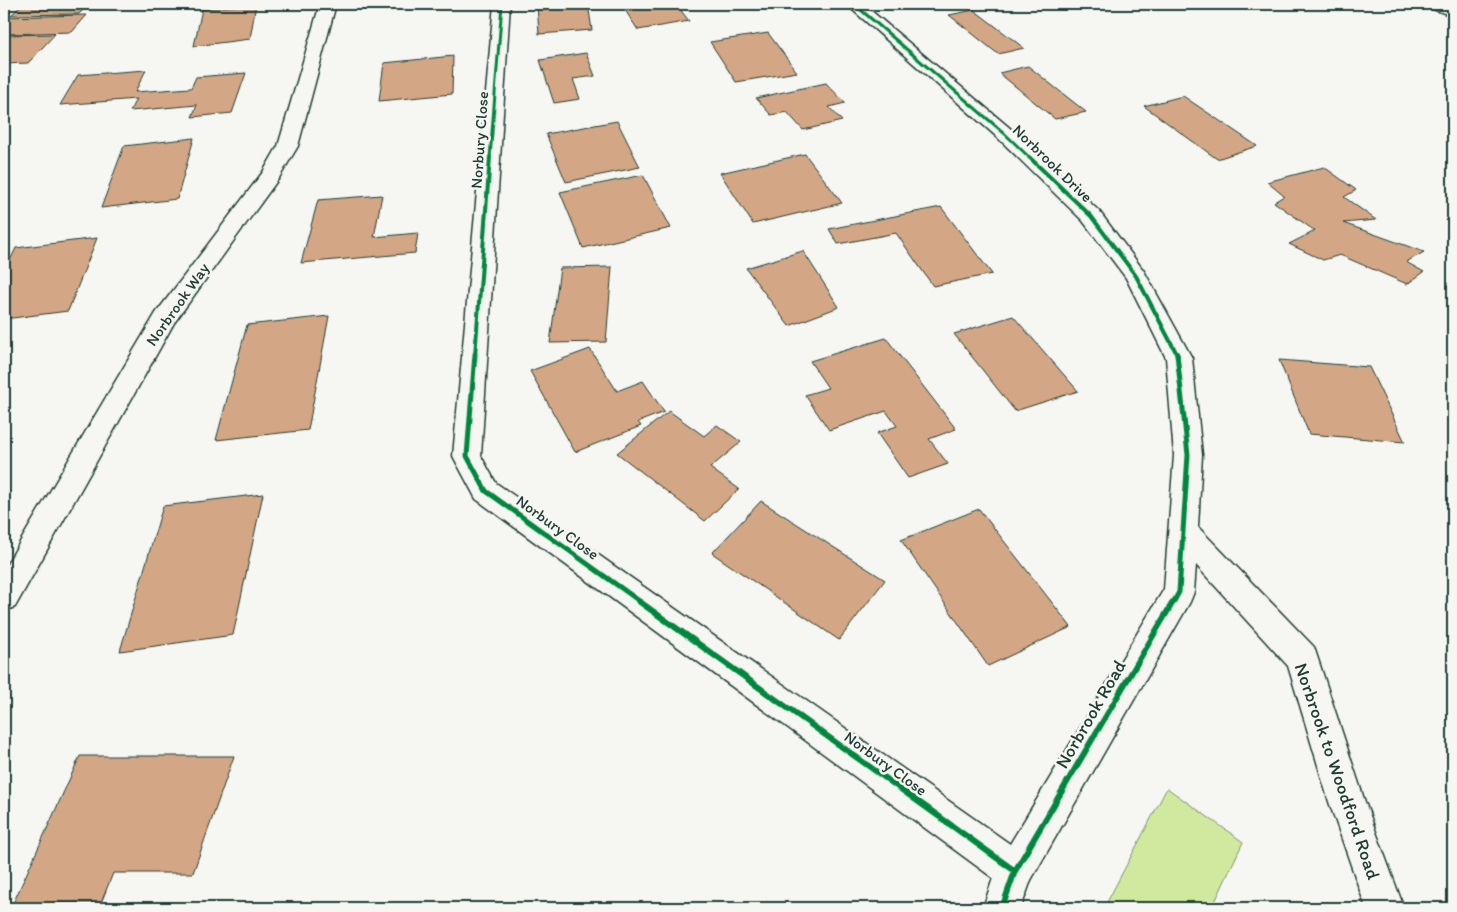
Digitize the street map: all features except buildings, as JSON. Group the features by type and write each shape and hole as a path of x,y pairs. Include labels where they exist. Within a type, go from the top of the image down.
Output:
{"street":[{"name":"Norbrook Way","path":"4,597 164,319 272,174 288,146 328,4"},
{"name":"Norbury Close","path":"502,4 467,456 486,491 1015,871"},
{"name":"Norbrook Drive","path":"854,4 1004,133 1091,216 1136,276 1179,358 1188,455 1182,530"},
{"path":"1433,4 1453,11"},
{"name":"Norbrook Road","path":"1002,908 1015,871 1179,592 1182,530"},
{"name":"Norbrook to Woodford Road","path":"1182,530 1302,658 1347,802 1385,908"}],"green space":[{"path":"1167,788 1243,842 1212,908 1104,908"}],"cycle path":[{"path":"502,4 467,456 486,491 1015,871"},
{"path":"854,4 1004,133 1091,216 1136,276 1179,358 1188,455 1179,592 1015,871 1002,908"}]}
